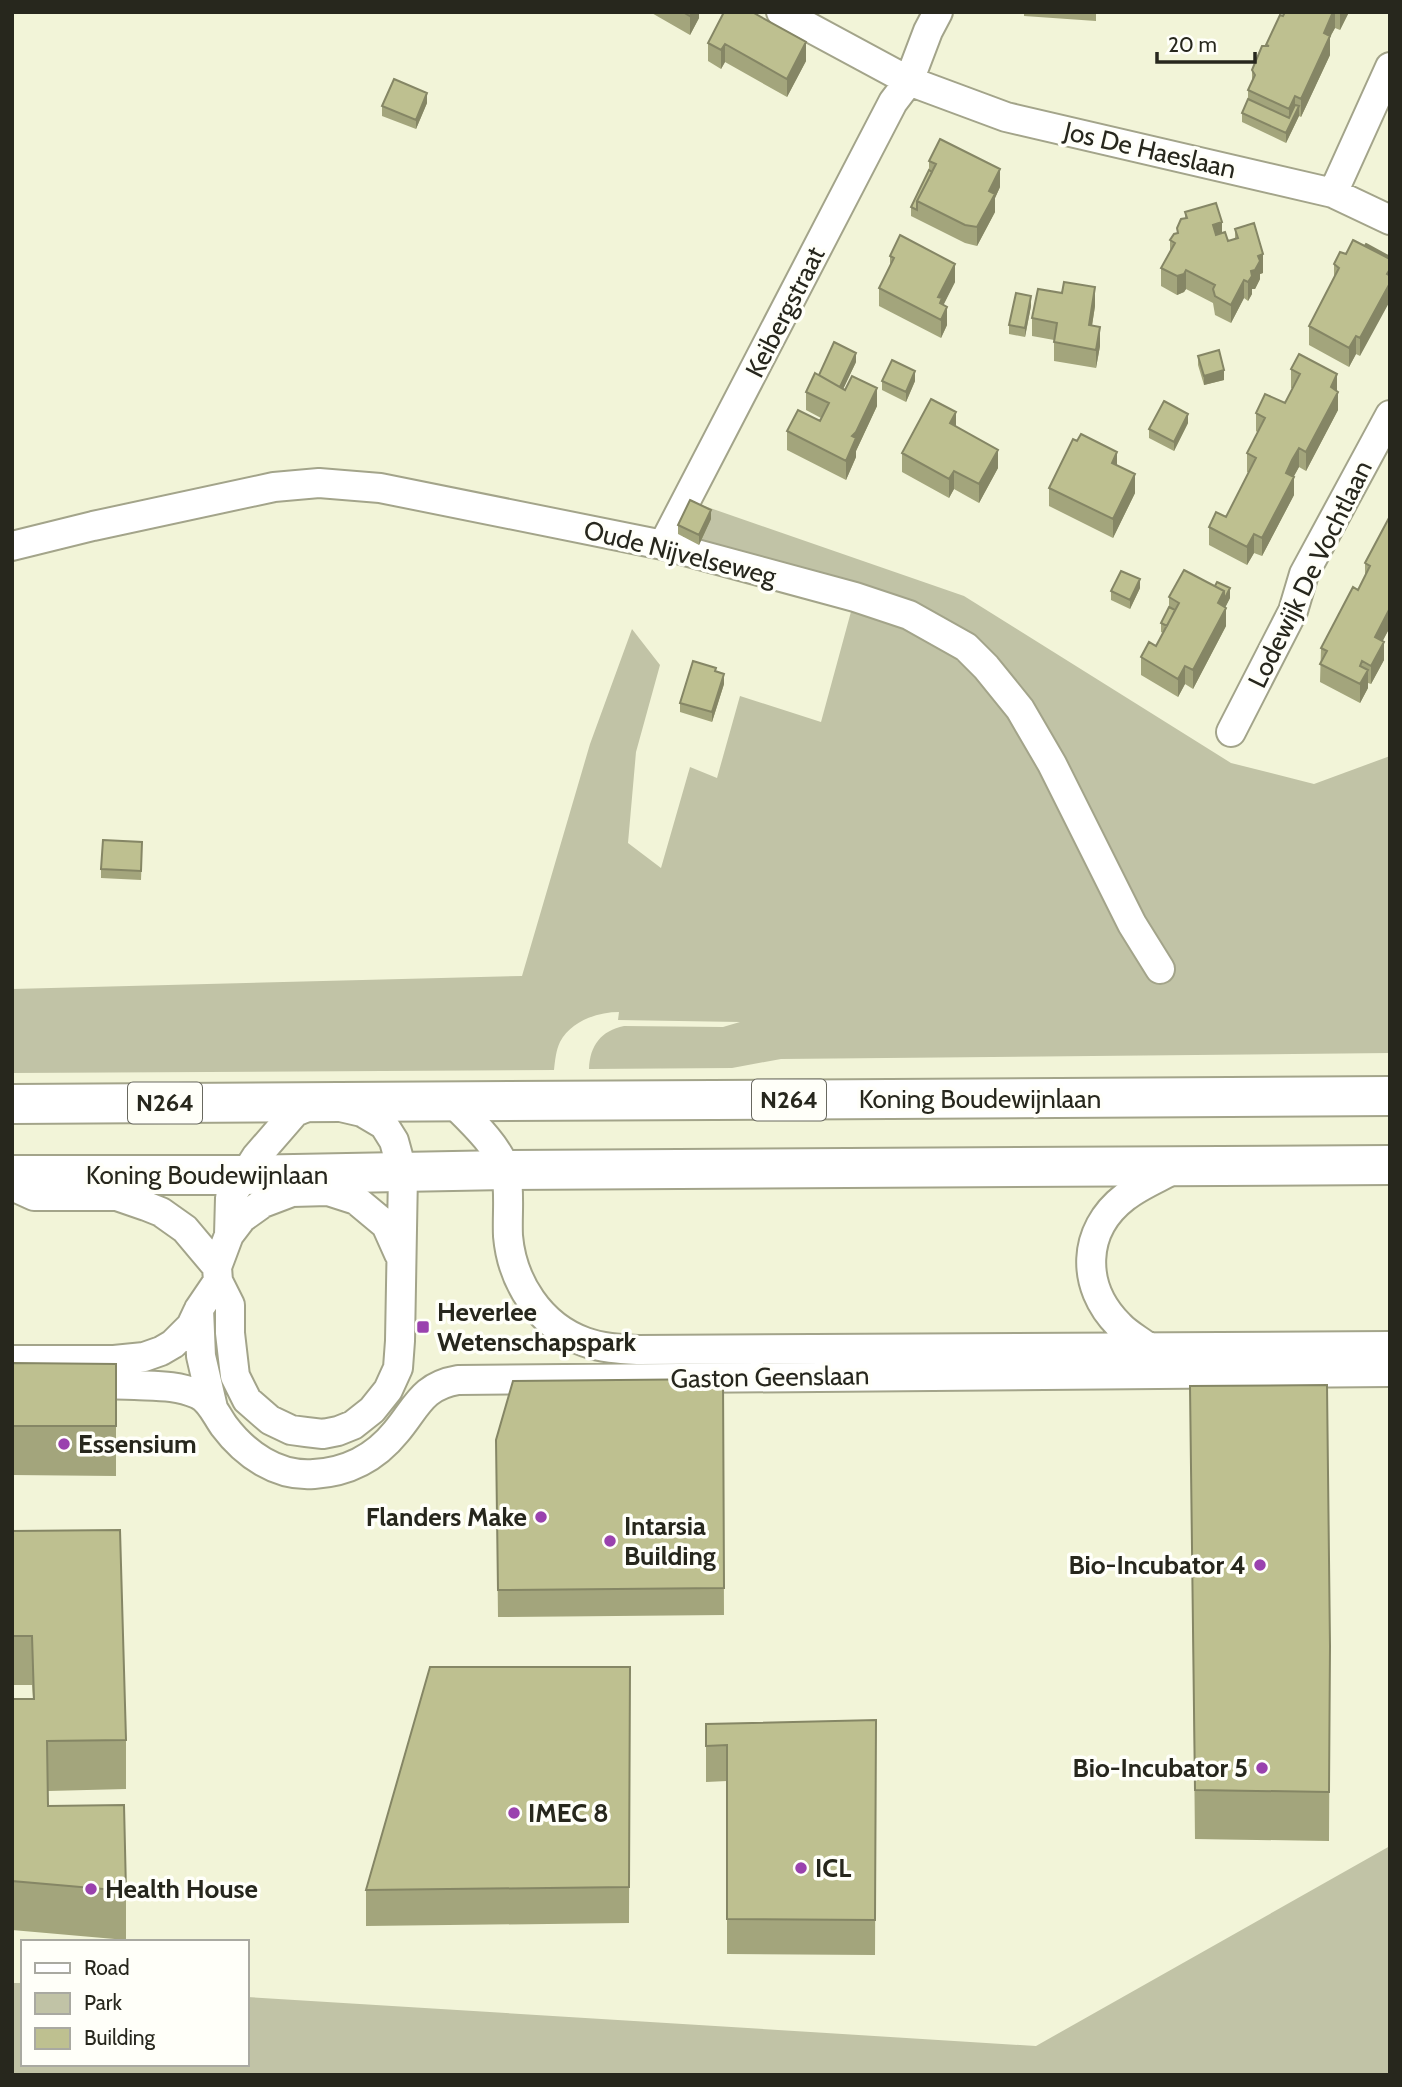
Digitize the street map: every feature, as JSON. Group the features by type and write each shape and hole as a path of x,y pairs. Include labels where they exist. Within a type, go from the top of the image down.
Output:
{"highway":[{"name":"Koning Boudewijnlaan","path":"12,1104 1390,1096"},
{"name":"Koning Boudewijnlaan","path":"12,1175 1390,1165"}],"street":[{"path":"781,12 909,81"},
{"name":"Keibergstraat","path":"663,545 893,102 909,81 938,12"},
{"path":"1333,193 1390,67"},
{"name":"Jos De Haeslaan","path":"909,81 1006,117 1333,193 1390,219"},
{"name":"Lodewijk De Vochtlaan","path":"1231,732 1293,611 1304,574 1390,415"},
{"name":"Oude Nijvelseweg","path":"12,546 261,490 319,483 380,488 663,545 855,597 909,615 966,647 1020,709 1052,764 1132,924 1160,970"},
{"name":"Gaston Geenslaan","path":"451,1101 488,1139 506,1170 508,1237 512,1263 526,1293 545,1317 557,1327 586,1342 638,1350 1390,1346"},
{"path":"12,1360 114,1360 144,1357 173,1344 191,1326 218,1274 229,1236 230,1198 243,1175 295,1112 319,1102"},
{"name":"Koning Boudewijnlaan","path":"319,1102 362,1112 384,1125 394,1141 403,1174"},
{"name":"Koning Boudewijnlaan","path":"1149,1348 1118,1325 1101,1302 1090,1275 1091,1249 1103,1219 1126,1196 1180,1166"},
{"path":"12,1186 34,1196 117,1196 161,1212 186,1230 218,1274 230,1305 235,1376 247,1400 270,1420 290,1430 323,1434 353,1425 372,1410 395,1378 400,1341 403,1174"},
{"path":"229,1236 242,1218 263,1203 292,1192 328,1191 356,1200 386,1225 400,1256"},
{"name":"Gaston Geenslaan","path":"199,1309 201,1356 213,1408"},
{"name":"Gaston Geenslaan","path":"12,1385 113,1384 174,1387 203,1396 235,1439 258,1459 286,1472 312,1474 337,1472 360,1462 383,1447 425,1394 444,1383 458,1380 1390,1372"}],"green space":[{"path":"687,500 964,596 1231,763 1314,784 1390,756 1390,1053 781,1059 732,1068 589,1069 594,1046 603,1035 616,1028 723,1027 740,1022 618,1020 619,1012 594,1016 571,1028 559,1045 554,1070 12,1073 12,989 522,976 590,744 632,629 660,665 636,752 628,843 661,868 690,767 717,778 740,696 821,722 855,597 663,545"},
{"path":"1390,1846 1390,2075 12,2075 12,1983 21,1983 21,2066 248,2066 248,1997 1036,2046"}],"building":[{"path":"724,12 752,12 806,42 787,79 725,44 721,50 708,43"},
{"path":"1285,12 1333,12 1324,33 1330,36 1301,99 1295,96 1289,109 1248,90 1255,75 1252,70 1262,46 1269,46 1266,45 1280,15 1283,16"},
{"path":"394,79 427,93 416,120 382,106"},
{"path":"1248,99 1289,118 1295,105 1299,106 1286,133 1242,113"},
{"path":"940,139 1000,169 989,191 995,194 977,227 965,225 917,201 936,164 929,161"},
{"path":"929,170 932,172 917,201 917,210 911,207"},
{"path":"1216,203 1222,222 1213,225 1216,235 1225,232 1228,241 1238,238 1235,229 1254,223 1263,254 1258,256 1260,261 1255,270 1251,271 1252,276 1248,282 1244,280 1231,305 1215,296 1215,285 1186,270 1184,274 1177,276 1161,268 1175,243 1170,240 1178,233 1181,219 1187,218 1185,212"},
{"path":"900,235 955,264 938,297 942,298 940,303 947,307 941,320 879,288 894,258 890,256"},
{"path":"1353,240 1390,259 1387,274 1390,276 1390,283 1360,338 1356,336 1349,348 1309,326 1339,268 1334,264 1340,252 1346,254"},
{"path":"1366,244 1390,257 1390,259 1365,246"},
{"path":"1064,282 1095,287 1089,325 1100,327 1096,350 1054,342 1057,323 1032,318 1038,289 1062,293"},
{"path":"1016,293 1031,296 1025,328 1009,325"},
{"path":"834,342 856,353 840,387 819,375"},
{"path":"1219,350 1224,370 1204,376 1198,356"},
{"path":"1299,354 1337,374 1331,387 1338,392 1306,452 1299,448 1292,460 1286,473 1294,477 1262,538 1254,534 1247,547 1209,527 1216,512 1226,517 1256,458 1247,453 1265,418 1256,413 1265,394 1285,403 1300,374 1291,369"},
{"path":"892,360 915,371 906,392 882,381"},
{"path":"815,373 845,390 852,376 877,388 852,436 856,438 846,461 787,431 798,410 820,421 829,403 806,392"},
{"path":"931,399 956,412 950,423 998,450 979,484 954,471 949,479 902,453"},
{"path":"1164,401 1188,414 1174,442 1149,429"},
{"path":"1081,434 1117,452 1112,463 1135,474 1113,519 1049,488 1073,439 1077,441"},
{"path":"690,500 711,510 699,535 678,525"},
{"path":"1390,516 1390,611 1375,637 1384,642 1371,666 1362,661 1360,666 1368,670 1360,684 1320,664 1327,651 1321,648 1353,587 1358,590 1370,566 1365,563"},
{"path":"1184,570 1224,591 1218,603 1226,608 1193,670 1185,666 1178,679 1141,657 1149,642 1156,646 1179,603 1169,597"},
{"path":"1121,571 1140,579 1130,600 1111,591"},
{"path":"1217,582 1230,588 1224,600 1224,591 1215,586"},
{"path":"1169,607 1175,610 1167,626 1161,623"},
{"path":"693,661 716,668 715,671 724,674 712,712 680,703"},
{"path":"103,840 142,842 141,871 101,869"},
{"path":"12,1363 116,1364 116,1426 12,1426"},
{"name":"Intarsia Building","path":"723,1379 724,1588 498,1590 496,1440 513,1381"},
{"name":"Bio-Incubator 4","path":"1327,1385 1329,1792 1195,1790 1190,1386"},
{"path":"120,1530 126,1740 47,1741 48,1806 124,1805 126,1891 12,1881 12,1699 34,1699 32,1636 12,1636 12,1531"},
{"name":"IMEC 8","path":"430,1667 630,1667 629,1887 366,1890"},
{"name":"ICL","path":"876,1720 875,1920 727,1919 727,1745 706,1746 706,1724"}],"place":[{"name":"Heverlee Wetenschapspark","path":"423,1327"},
{"name":"Essensium","path":"64,1444"},
{"name":"Flanders Make","path":"541,1517"},
{"name":"Intarsia Building","path":"610,1541"},
{"name":"Bio-Incubator 4","path":"1260,1565"},
{"name":"Bio-Incubator 5","path":"1262,1768"},
{"name":"IMEC 8","path":"514,1813"},
{"name":"ICL","path":"801,1868"},
{"name":"Health House","path":"91,1889"}]}
